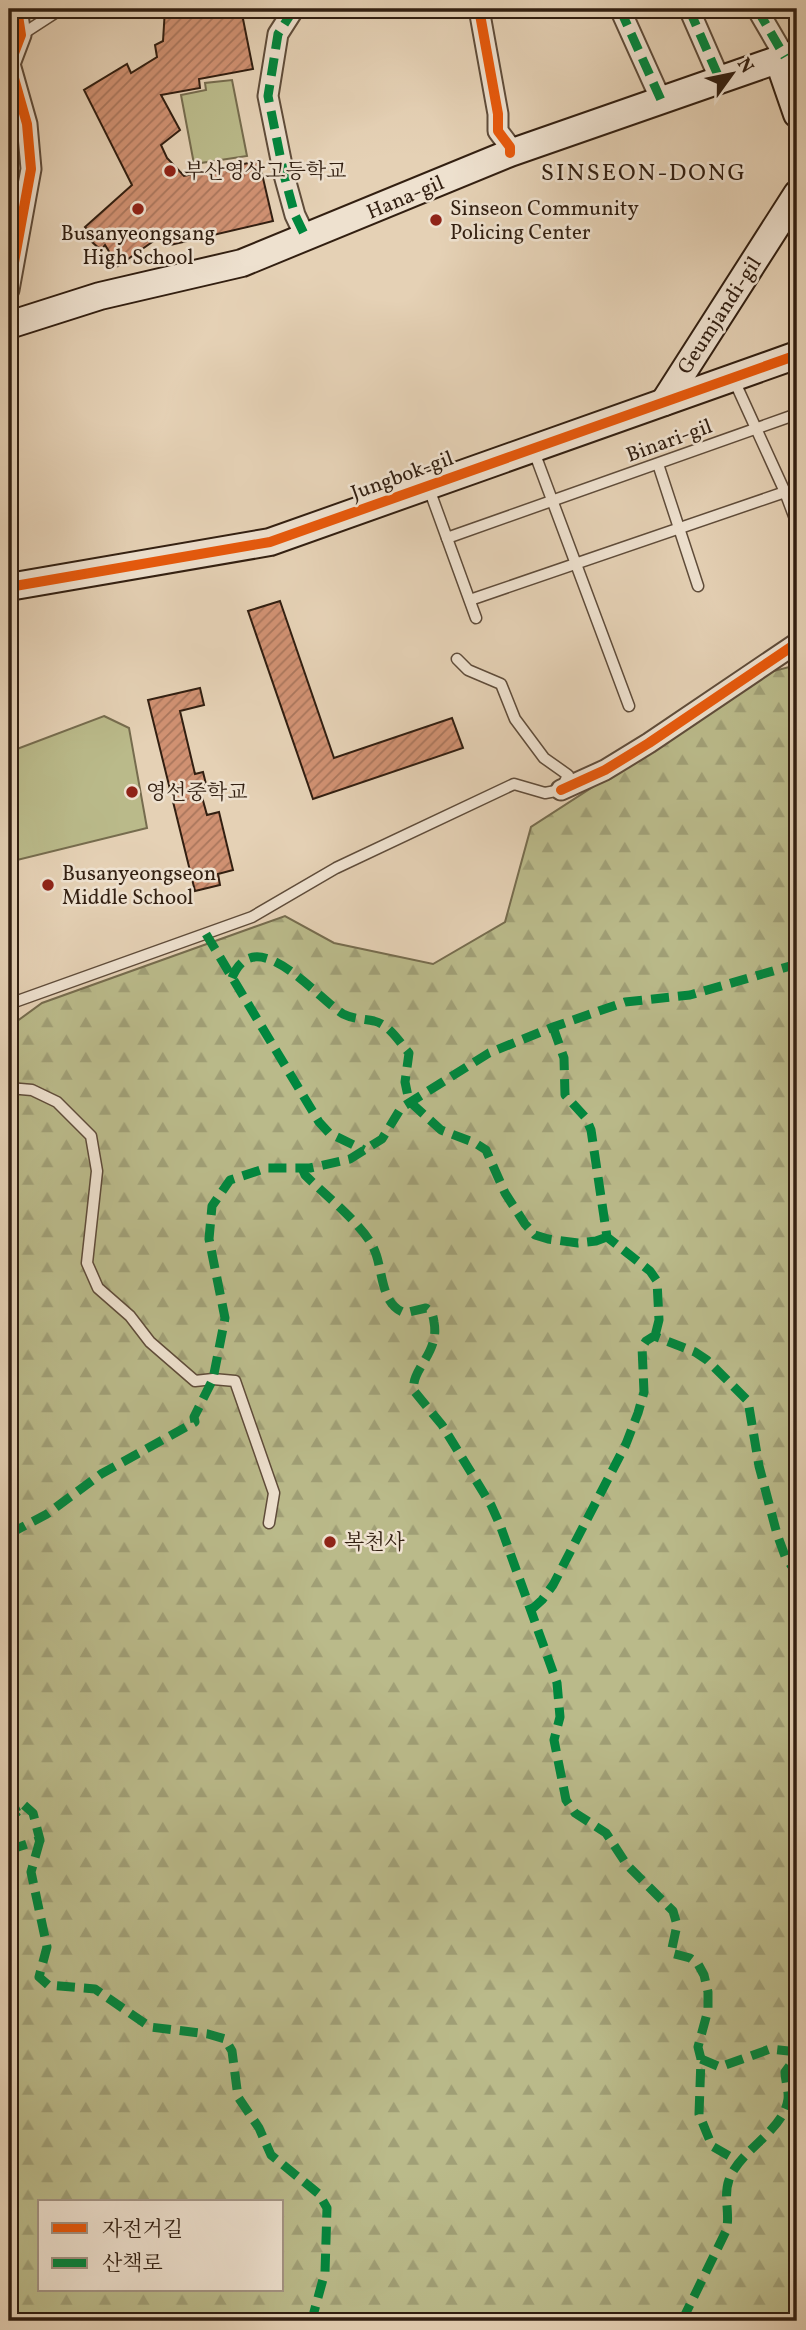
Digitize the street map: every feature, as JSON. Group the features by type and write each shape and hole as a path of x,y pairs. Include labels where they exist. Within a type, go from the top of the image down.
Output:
{"street":[{"path":"9,290 31,169 27,124 10,64 21,35 17,9"},
{"path":"294,9 278,34 268,96 284,175 301,227"},
{"path":"479,9 499,131 510,147 510,153"},
{"path":"620,9 661,100"},
{"path":"689,9 720,80"},
{"path":"757,9 787,56 797,114"},
{"name":"Hana-gil","path":"9,325 100,296 243,263 301,227 787,56"},
{"name":"Geumjandi-gil","path":"664,402 797,194"},
{"name":"Jungbok-gil","path":"9,587 270,542 797,355"},
{"path":"561,790 605,770 649,743 797,643"}],"lane":[{"path":"21,35 61,9"},
{"path":"733,377 797,524"},
{"name":"Binari-gil","path":"447,538 797,414"},
{"path":"533,448 629,706"},
{"path":"658,464 698,586"},
{"path":"428,486 477,618"},
{"path":"470,600 785,492"},
{"path":"9,1004 253,917 336,868 514,784 545,793 561,790 568,775 544,758 522,729 515,719 501,684 468,670 457,659"},
{"path":"9,1088 32,1090 57,1102 91,1136 97,1171 87,1263 91,1275 98,1288 130,1315 150,1342 195,1381 235,1381 274,1493 269,1523"}],"green space":[{"path":"232,80 247,156 194,164 181,95 206,90 205,83"},
{"path":"797,665 797,2321 9,2321 9,1027 42,1003 285,916 334,943 433,964 505,922 531,827 636,759 739,680"},
{"path":"104,716 129,728 147,828 9,862 9,752"}],"building":[{"path":"165,9 199,9 200,15 241,9 253,69 199,79 200,88 161,95 180,130 161,145 167,158 184,176 259,161 273,221 166,246 165,233 118,266 105,245 101,250 92,242 95,237 85,227 132,185 84,90 127,64 131,73 157,57 155,45 163,41"},
{"path":"280,601 334,758 452,718 463,748 313,799 248,611"},
{"path":"200,688 204,705 180,711 195,774 203,772 206,784 199,786 207,815 219,812 233,870 218,874 220,885 195,891 148,700"}],"marked path":[{"path":"294,9 278,34 268,96 284,175 295,215 306,238"},
{"path":"620,9 661,100"},
{"path":"689,9 720,80"},
{"path":"757,9 785,57"},
{"path":"206,934 319,1122 329,1133 364,1150"},
{"path":"232,978 242,962 255,957 270,960 303,980 343,1014 385,1026 409,1053 405,1082 409,1101 441,1130 486,1150 505,1193 535,1235 578,1243 607,1237"},
{"path":"9,1534 47,1514 101,1474 195,1422 194,1417 213,1379 225,1318 209,1239 212,1206 230,1180 267,1168 310,1168 350,1159 382,1139 401,1108 489,1053 553,1027 625,1002 690,995 797,964"},
{"path":"553,1027 564,1058 565,1095 586,1118 591,1130 607,1237 650,1271 657,1281 659,1320 655,1336"},
{"path":"302,1168 305,1175 352,1219 368,1238 391,1302 405,1313 426,1308 433,1316 433,1343 416,1375 414,1391 442,1425 491,1505 500,1525 557,1683 560,1717 554,1740 566,1800 575,1813 606,1833 627,1865 673,1911 677,1925 671,1953 690,1958 698,1964 704,1975 708,2010 698,2047 701,2059 699,2114 712,2146 738,2161"},
{"path":"531,1610 553,1585 626,1444 644,1392 642,1347 654,1336 695,1352 707,1360 748,1401 759,1466 777,1534 785,1556 797,1574"},
{"path":"9,1797 17,1812 24,1805 33,1813 40,1840 9,1852"},
{"path":"40,1840 31,1872 47,1947 39,1977 48,1985 95,1989 150,2027 208,2034 225,2039 232,2051 238,2097 259,2128 271,2155 319,2194 327,2208 325,2272 314,2321"},
{"path":"701,2059 720,2067 770,2049 797,2052"},
{"path":"682,2321 726,2231 730,2177 785,2110 788,2099 785,2072 797,2056"}],"cycle path":[{"path":"9,290 31,169 27,124 10,64 21,35 17,9"},
{"path":"479,9 498,114 498,131 510,147 510,153"},
{"path":"9,587 270,542 797,355"},
{"path":"561,790 605,770 649,743 797,643"}],"place":[{"name":"부산영상고등학교","path":"170,171"},
{"name":"Busanyeongsang High School","path":"138,209"},
{"name":"Sinseon Community Policing Center","path":"436,220"},
{"name":"영선중학교","path":"132,792"},
{"name":"Busanyeongseon Middle School","path":"48,885"},
{"name":"복천사","path":"330,1542"}],"district":[{"name":"SINSEON-DONG","path":"644,172"}]}
